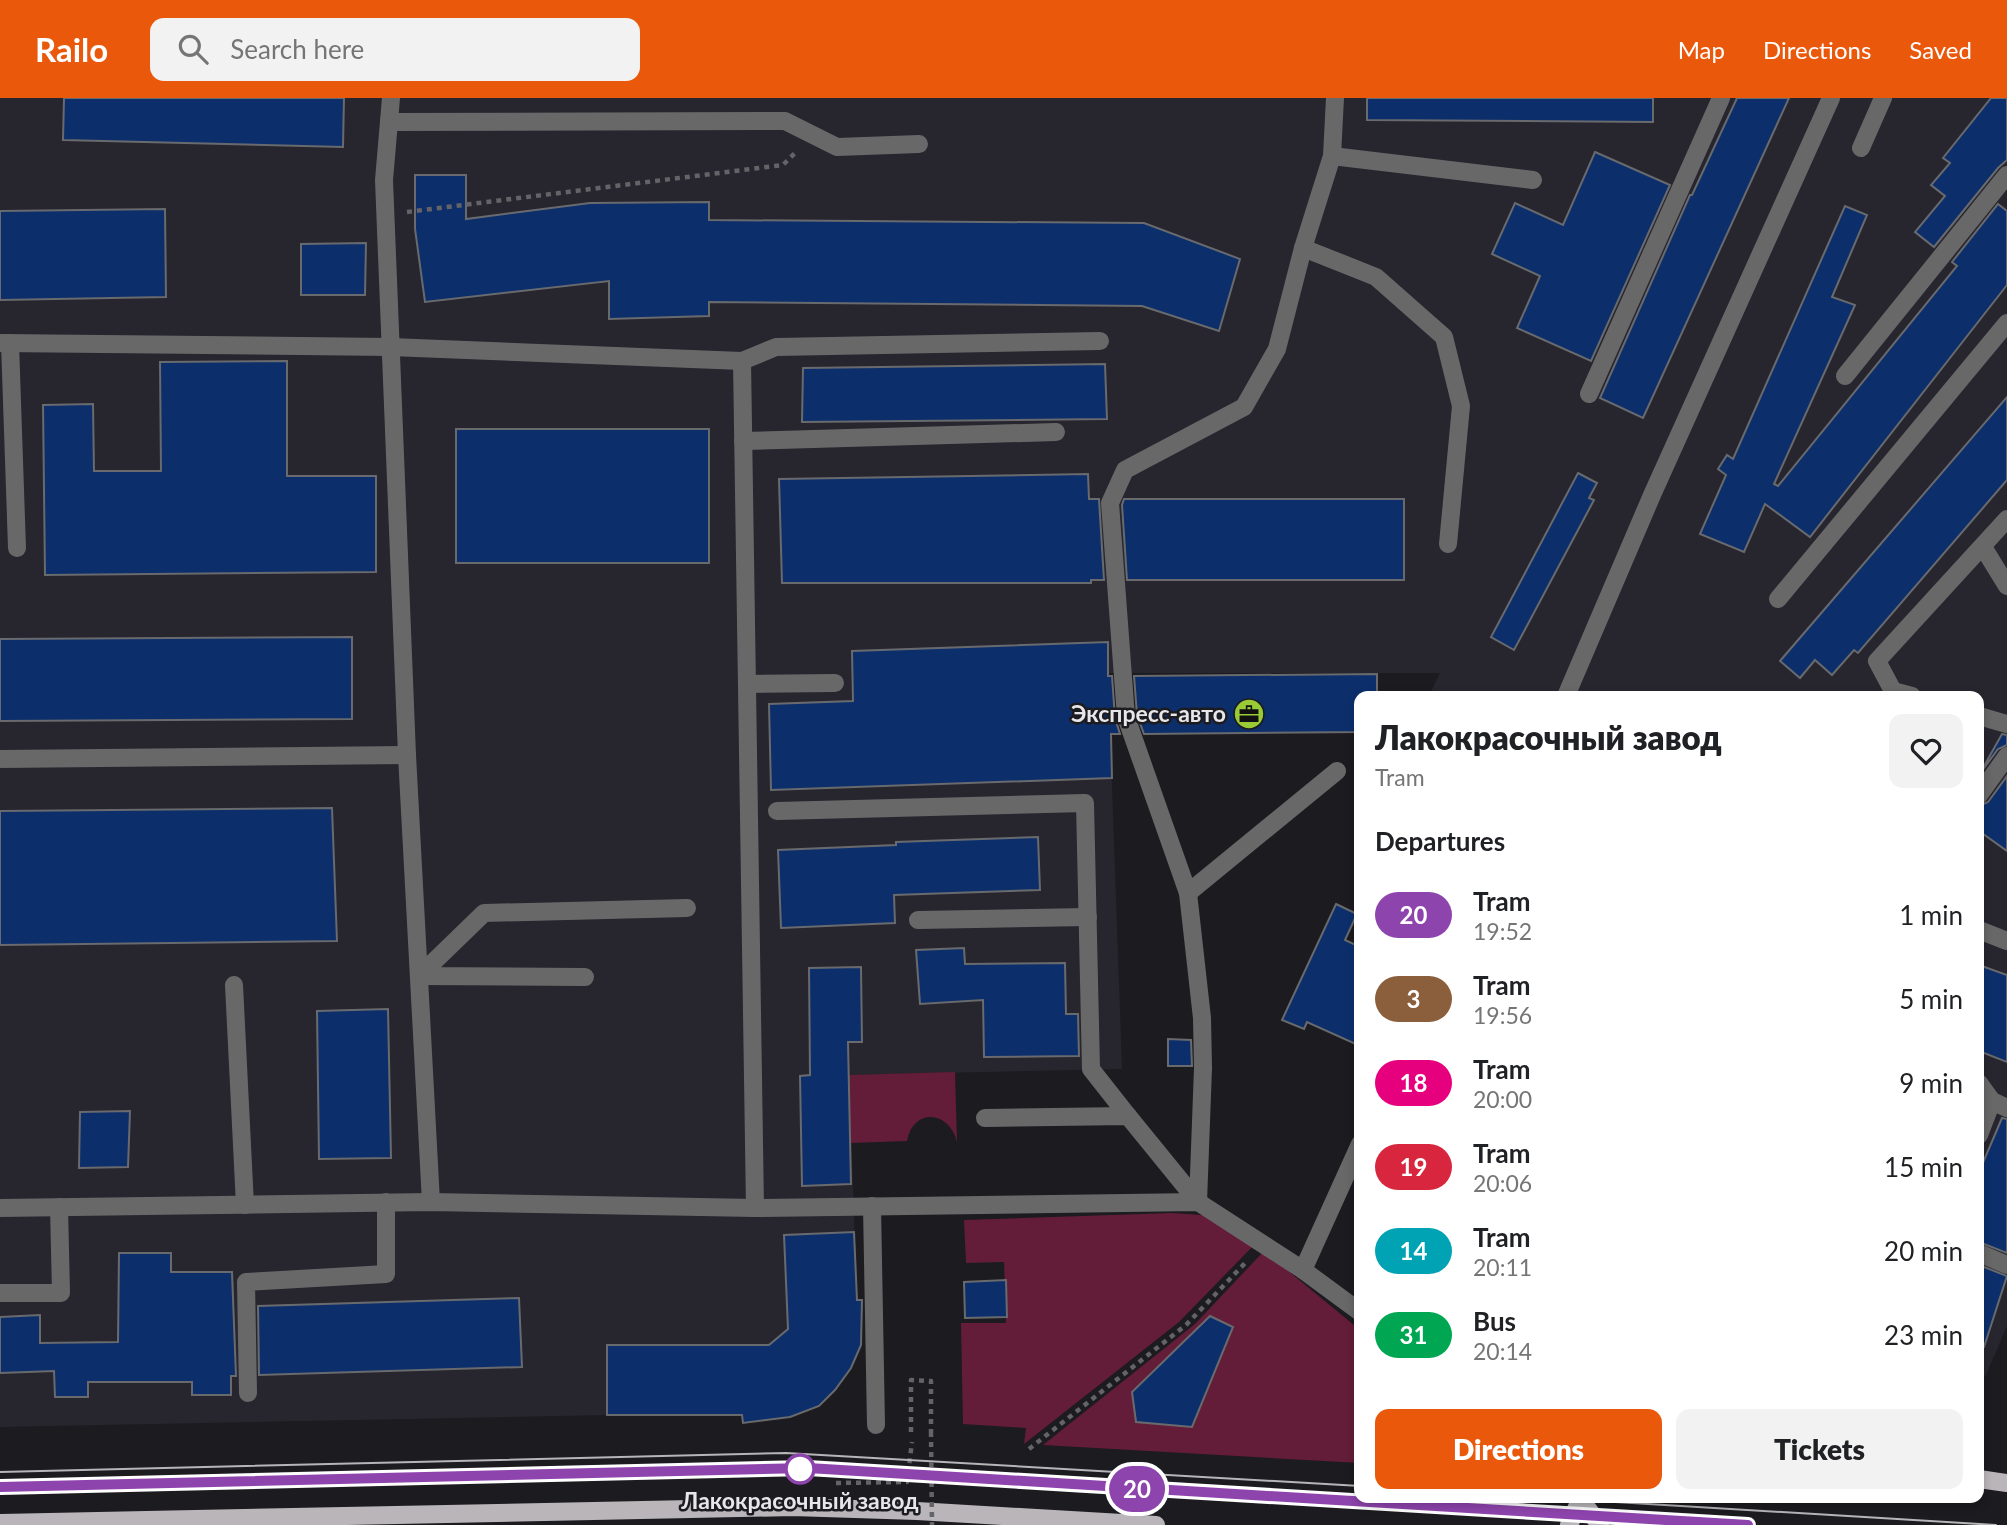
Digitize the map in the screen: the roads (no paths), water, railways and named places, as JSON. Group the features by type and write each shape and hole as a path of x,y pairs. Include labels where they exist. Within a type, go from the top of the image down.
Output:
{"main road":[{"path":"1984,1480 2007,1483"},
{"path":"1569,1525 1579,1503"},
{"path":"1584,1503 1600,1525"},
{"path":"0,1522 793,1507 917,1511 1156,1525"}],"lane":[{"path":"391,98 384,180 407,755 431,1202"},
{"path":"1198,1202 1202,1018 1188,893 1126,717 1110,503 1125,470 1244,407 1277,349 1303,248 1332,156 1335,98"},
{"path":"1589,394 1721,98"},
{"path":"1568,691 1652,495 1831,98"},
{"path":"1861,148 1883,98"},
{"path":"389,122 785,121 836,147 919,144"},
{"path":"1332,156 1533,180"},
{"path":"1845,376 2007,175"},
{"path":"1303,248 1376,277 1444,337 1461,406 1448,544"},
{"path":"1778,599 2007,323"},
{"path":"17,548 5,343 391,347 742,360 776,347 1100,341"},
{"path":"742,360 755,1208"},
{"path":"743,441 1056,432"},
{"path":"1893,691 1877,661 2007,519"},
{"path":"1983,547 2007,586"},
{"path":"747,684 835,683"},
{"path":"1984,717 2007,724"},
{"path":"0,759 407,755"},
{"path":"1984,788 2007,756"},
{"path":"1188,893 1337,771"},
{"path":"777,811 1085,803 1091,1069 1198,1202 1303,1270 1354,1308"},
{"path":"419,976 484,913 687,908"},
{"path":"918,920 1088,917"},
{"path":"1984,932 2007,941"},
{"path":"419,976 585,977"},
{"path":"234,985 245,1205"},
{"path":"1984,1088 1999,1105 1984,1128"},
{"path":"985,1118 1128,1115"},
{"path":"1303,1270 1354,1157"},
{"path":"0,1208 386,1202 755,1208 1198,1202"},
{"path":"247,1393 246,1282 386,1274 386,1202"},
{"path":"872,1206 876,1425"},
{"path":"0,1293 61,1293 59,1208"},
{"path":"1984,1255 2007,1265"}],"tram line":[{"path":"0,1472 786,1453 1354,1486"},
{"path":"0,1487 808,1468 1354,1501"},
{"name":"20","path":"0,1487 808,1468 1354,1502"},
{"name":"20","path":"1367,1503 1748,1525"},
{"path":"1385,1503 1748,1525"},
{"path":"1632,1503 1996,1525"}],"place":[{"name":"Экспресс-авто","path":"1249,714"},
{"name":"Лакокрасочный завод","path":"800,1469"}]}
